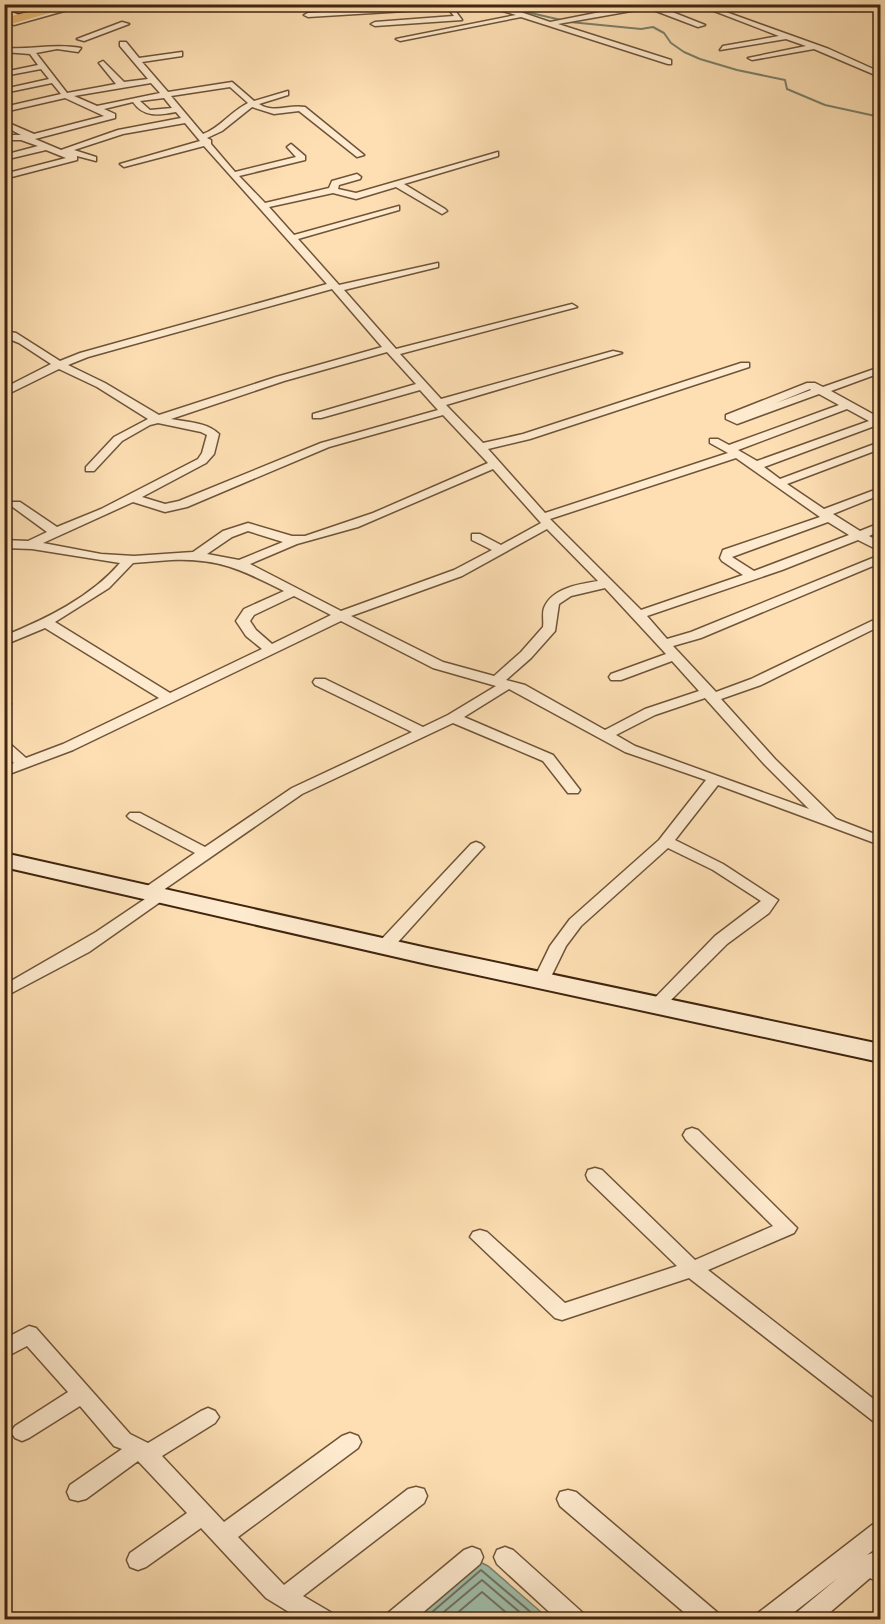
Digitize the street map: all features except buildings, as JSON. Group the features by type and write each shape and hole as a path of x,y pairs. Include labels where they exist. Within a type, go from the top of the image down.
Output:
{"main road":[{"path":"4,22 75,4"},
{"path":"4,860 384,947 880,1053"}],"street":[{"path":"4,22 17,16 66,4"},
{"path":"4,22 86,4"},
{"path":"596,4 613,12"},
{"path":"699,4 814,47 880,75"},
{"path":"719,12 741,4"},
{"path":"308,15 360,8 380,11 413,7 480,5 668,62"},
{"path":"545,24 646,5 701,25"},
{"path":"413,7 422,21 440,31"},
{"path":"375,24 459,18 451,7"},
{"path":"4,11 17,16"},
{"path":"380,11 387,23"},
{"path":"400,39 521,17"},
{"path":"81,39 125,24"},
{"path":"723,48 788,37"},
{"path":"123,44 233,175 336,287 421,386 481,447 579,556 609,583 770,762 832,823"},
{"path":"4,50 28,52 57,47 78,50"},
{"path":"752,58 814,47"},
{"path":"28,52 39,60 65,95 112,117 33,137"},
{"path":"137,61 179,54"},
{"path":"102,63 121,84"},
{"path":"4,74 42,66"},
{"path":"4,91 53,80"},
{"path":"4,110 65,95 154,80"},
{"path":"95,109 232,84 251,104 272,112 302,109 360,155"},
{"path":"124,164 205,140 251,104 285,93"},
{"path":"135,100 142,110 149,112 178,109"},
{"path":"65,150 121,132 186,120"},
{"path":"4,123 65,150 93,159"},
{"path":"4,138 22,137 74,158 4,177"},
{"path":"4,158 46,147"},
{"path":"233,175 302,158 291,147"},
{"path":"262,206 333,190 353,196 495,154"},
{"path":"333,190 335,183 357,177"},
{"path":"398,184 442,211"},
{"path":"292,238 396,208"},
{"path":"4,393 58,364 141,338 336,287 435,265"},
{"path":"90,469 124,435 157,419 280,379 572,307"},
{"path":"4,334 12,335 23,341 58,364 100,385 157,419 212,432 208,454 194,466 105,512 30,545"},
{"path":"132,498 165,508 183,504 325,445 617,353"},
{"path":"481,447 526,436 745,365"},
{"path":"758,465 878,421 848,405 821,391 811,386 730,417 737,421 821,391 880,370"},
{"path":"317,416 421,386"},
{"path":"4,772 68,747 167,697 361,606 458,573 502,550 546,521 733,452 848,405"},
{"path":"714,441 758,465 779,483 880,547"},
{"path":"779,483 880,445"},
{"path":"196,556 232,533 247,527 295,541 304,541 384,512 495,464"},
{"path":"751,575 726,558 727,553 827,515 880,491"},
{"path":"16,505 56,532"},
{"path":"638,615 828,549 880,527"},
{"path":"476,537 502,550"},
{"path":"240,564 295,541"},
{"path":"4,544 30,545 70,553 129,560 196,556 240,564 438,665 520,688 630,749 880,841"},
{"path":"616,677 696,636 880,559"},
{"path":"4,641 47,623 101,588 122,570 129,560"},
{"path":"4,992 127,921 151,895 206,853 297,791 453,718 502,682 550,628 550,613 556,600 564,594 609,583"},
{"path":"270,649 250,633 243,621 249,612 293,592"},
{"path":"604,736 650,712 756,682 880,621"},
{"path":"47,623 88,647 118,669 167,697"},
{"path":"320,682 423,732"},
{"path":"453,718 548,758 573,790"},
{"path":"4,746 24,764"},
{"path":"541,981 566,934 582,915 643,864 666,841 685,814 716,779"},
{"path":"135,816 206,853"},
{"path":"656,1005 721,940 763,909 770,900 718,867 666,841"},
{"path":"384,947 476,847"},
{"path":"480,1237 562,1312 692,1269 787,1228 692,1135"},
{"path":"595,1175 692,1269 880,1415"},
{"path":"4,1350 29,1334 122,1440 143,1452 274,1591 324,1620"},
{"path":"22,1432 82,1394"},
{"path":"78,1492 143,1452 208,1417"},
{"path":"222,1536 350,1442"},
{"path":"285,1597 416,1496"},
{"path":"568,1498 710,1620"},
{"path":"138,1560 202,1515"},
{"path":"766,1620 874,1553"},
{"path":"804,1620 874,1553"},
{"path":"401,1618 472,1557"},
{"path":"505,1557 575,1620"}],"water":[{"path":"480,1562 488,1566 549,1619 427,1620 421,1614"}],"waterway":[{"path":"507,4 509,8 570,22 641,29 653,27 664,33 671,43 684,52 700,59 737,70 785,80 787,89 825,105 880,117"}]}
